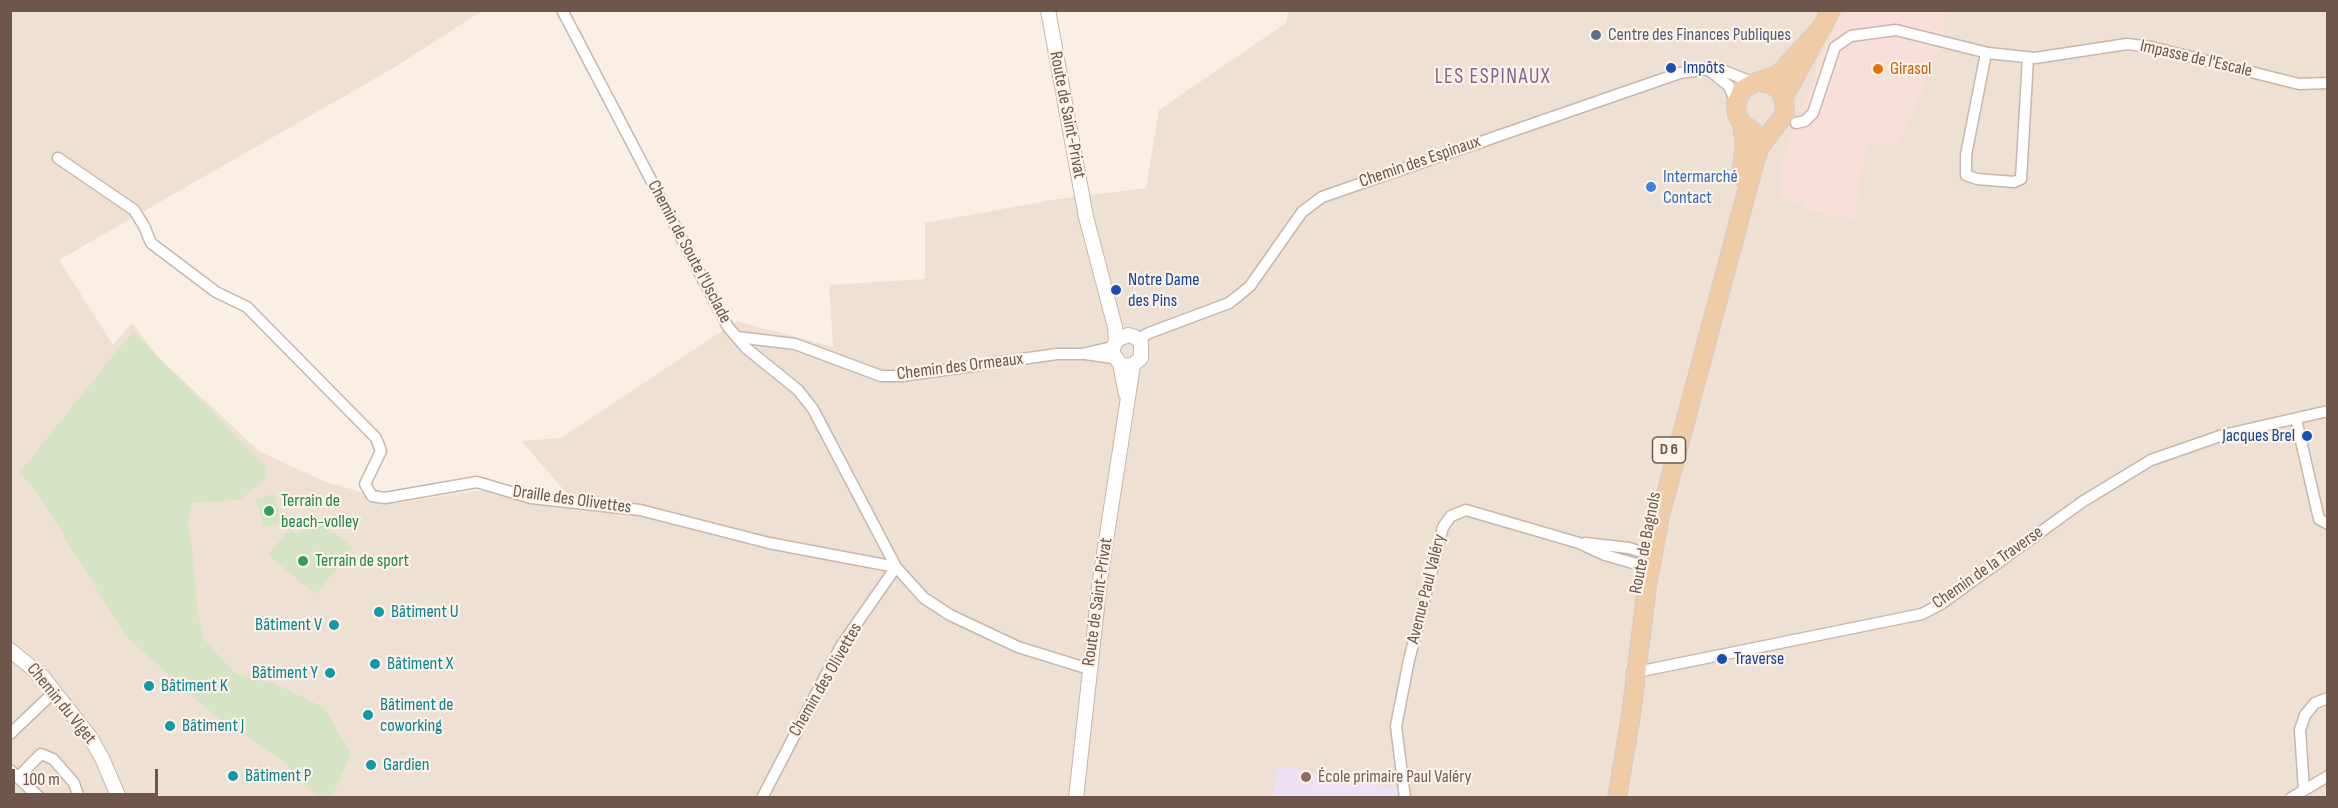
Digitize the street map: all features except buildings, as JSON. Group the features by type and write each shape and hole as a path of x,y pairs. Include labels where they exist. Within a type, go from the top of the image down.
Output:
{"main road":[{"path":"1827,18 1784,98 1785,114 1774,128 1756,132 1742,124 1737,115 1736,104 1742,90 1756,82 1778,75 1827,18"},
{"path":"1756,82 1773,85 1784,98"},
{"name":"D 6","path":"1734,230 1744,160 1742,124"},
{"name":"D 6","path":"1734,230 1760,146 1774,128"},
{"name":"Route de Bagnols","path":"1617,798 1646,560 1661,491 1734,230"}],"street":[{"name":"Chemin de Soute l'Usclade","path":"561,10 728,327 798,390 813,409 896,567"},
{"name":"Route de Saint-Privat","path":"1048,10 1086,217 1125,349 1126,408 1089,669 1076,798"},
{"name":"Impasse de l'Escale","path":"1796,123 1805,121 1813,113 1835,47 1851,36 1896,30 1986,52 2028,58 2127,44 2151,47 2299,84 2328,83"},
{"path":"1986,52 1966,154 1966,174 1977,179 2014,182 2020,179 2028,58"},
{"path":"1706,68 1729,87 1736,104"},
{"name":"Chemin des Espinaux","path":"1125,349 1178,322 1229,303 1250,286 1302,212 1322,197 1680,73 1718,68 1756,82"},
{"path":"1774,128 1796,123 1789,115 1784,98"},
{"name":"Draille des Olivettes","path":"58,158 134,210 151,243 216,292 247,308 376,438 381,451 365,484 372,496 385,498 477,482 531,498 640,510 769,543 896,567"},
{"name":"Chemin des Ormeaux","path":"737,337 795,345 880,376 902,376 1057,354 1082,354 1125,349"},
{"name":"Chemin de la Traverse","path":"1633,673 1922,614 1941,604 2082,502 2151,460 2223,435 2328,411"},
{"path":"2296,419 2319,519 2328,524"},
{"name":"Avenue Paul Valéry","path":"1405,798 1396,726 1409,660 1443,527 1451,516 1466,510 1646,560"},
{"path":"896,567 924,598 950,615 1018,647 1089,669"},
{"name":"Chemin des Olivettes","path":"762,798 841,646 896,567"},
{"name":"Chemin du Viget","path":"10,650 33,667 90,737 102,758 119,798"},
{"path":"10,734 54,692"},
{"path":"2304,790 2300,730 2315,703 2328,698"},
{"path":"40,798 14,774 41,754 53,759 74,783 79,798"},
{"path":"2291,798 2328,776"}],"shaded area":[{"path":"10,11 482,11 395,67 59,260 113,345 132,323 158,357 259,451 323,481 365,493 367,501 398,503 489,489 577,505 521,441 561,438 737,321 833,347 829,285 925,279 925,223 1059,199 1146,188 1159,110 1286,23 1288,11 2327,11 2327,797 11,797"},
{"path":"1843,11 1946,11 1940,51 1898,146 1867,141 1854,219 1804,211 1804,203 1780,197 1783,184 1778,171 1822,54"},
{"name":"École primaire Paul Valéry","path":"1277,766 1397,788 1398,797 1273,798"}],"green space":[{"path":"133,331 264,465 267,477 240,500 192,503 188,522 197,608 203,638 235,674 275,684 323,707 351,753 332,797 317,797 285,762 207,709 125,635 42,500 20,472"},
{"name":"Terrain de beach-volley","path":"274,494 282,523 264,528 255,499"},
{"name":"Terrain de sport","path":"312,516 353,548 316,594 268,555 290,528 297,534"}],"place":[{"name":"Centre des Finances Publiques","path":"1596,35"},
{"name":"Impôts","path":"1671,68"},
{"name":"Girasol","path":"1878,69"},
{"name":"Intermarché Contact","path":"1651,187"},
{"name":"Notre Dame des Pins","path":"1116,290"},
{"name":"Jacques Brel","path":"2307,436"},
{"name":"Terrain de beach-volley","path":"269,511"},
{"name":"Terrain de sport","path":"303,561"},
{"name":"Bâtiment U","path":"379,612"},
{"name":"Bâtiment V","path":"334,625"},
{"name":"Traverse","path":"1722,659"},
{"name":"Bâtiment X","path":"375,664"},
{"name":"Bâtiment Y","path":"330,673"},
{"name":"Bâtiment K","path":"149,686"},
{"name":"Bâtiment de coworking","path":"368,715"},
{"name":"Bâtiment J","path":"170,726"},
{"name":"Gardien","path":"371,765"},
{"name":"Bâtiment P","path":"233,776"},
{"name":"École primaire Paul Valéry","path":"1306,777"}],"district":[{"name":"LES ESPINAUX","path":"1493,78"}]}
